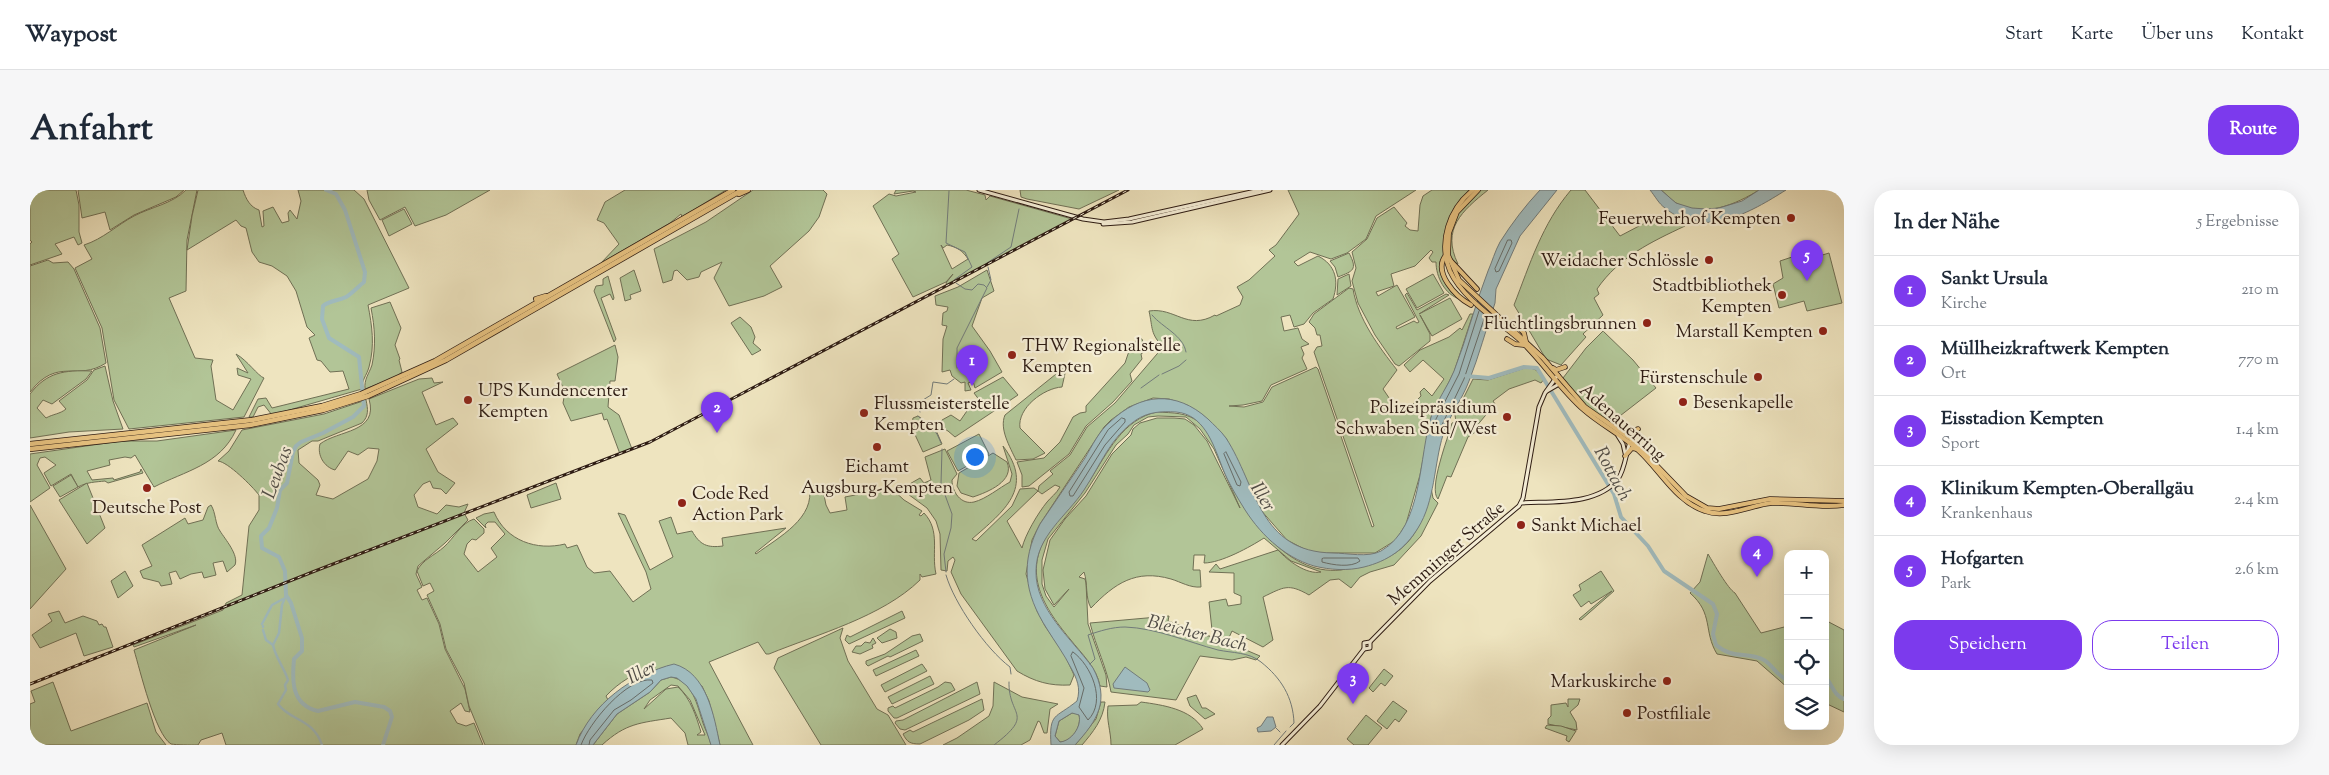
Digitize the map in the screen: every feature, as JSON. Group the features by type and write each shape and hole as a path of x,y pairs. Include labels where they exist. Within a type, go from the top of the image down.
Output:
{"highway":[{"path":"373,392 477,338 733,193 742,190"},
{"path":"733,193 748,190"},
{"path":"30,444 238,424 301,415 405,380 490,336 588,276"},
{"path":"536,299 554,293"},
{"path":"477,338 486,328"},
{"path":"470,351 490,336"},
{"path":"405,380 423,376"},
{"path":"30,449 122,435"}],"main road":[{"path":"979,190 1106,224 1124,223 1270,190"},
{"path":"1083,219 1104,222 1124,220 1260,190"},
{"name":"Adenauerring","path":"1470,295 1453,270 1445,241 1448,224 1461,201 1473,190"},
{"name":"Adenauerring","path":"1478,190 1464,202 1453,221 1448,240 1448,266 1456,282 1552,367 1561,385 1583,410 1630,441 1686,496 1707,508 1724,509 1779,499 1844,501"},
{"path":"1471,305 1454,292 1442,269 1442,261 1448,257 1477,289"},
{"path":"1442,269 1444,266 1448,266"},
{"path":"1453,270 1458,267"},
{"path":"1508,339 1516,345 1523,341 1523,331 1514,322"},
{"name":"Adenauerring","path":"1523,341 1585,407 1618,433"},
{"path":"1552,367 1556,370 1565,367"},
{"path":"1521,503 1534,428 1547,391 1557,377"},
{"path":"1552,385 1561,385"},
{"path":"1625,456 1623,443 1618,433 1632,432 1638,429"},
{"name":"Adenauerring","path":"1630,441 1686,501 1706,512 1730,512 1771,503 1844,505"},
{"name":"Memminger Straße","path":"1364,649 1364,643 1370,642 1430,581 1512,514 1521,503 1578,500 1611,485 1619,477 1630,441"},
{"path":"1625,456 1632,448 1637,449"},
{"name":"Memminger Straße","path":"1282,745 1320,706 1364,649 1371,647 1370,642"}],"green space":[{"path":"30,190 76,190 79,205 79,232 82,243 78,245 74,237 55,244 62,254 30,265 30,244 32,242 30,240"},
{"path":"78,190 184,190 176,197 134,215 110,230 105,212 82,218"},
{"path":"186,190 197,190 187,240 186,291 169,298 195,358 213,360 211,366 216,400 233,410 251,379 238,375 237,368 248,373 236,354 264,378 244,417 129,429 114,400 102,328 75,268 92,259 84,245 134,216 174,199"},
{"path":"198,190 243,190 253,207 259,210 262,227 264,226 263,211 273,207 282,223 289,221 288,213 290,210 297,219 301,201 298,190 354,190 364,199 409,288 368,305 372,328 372,351 369,367 362,383 362,389 272,415 264,405 258,407 253,417 249,417 258,399 266,398 272,408 349,389 343,371 330,372 321,361 317,360 309,338 315,335 307,327 296,291 287,276 272,266 259,262 252,252 246,228 241,226 236,220 187,250"},
{"path":"367,190 490,190 446,215 415,226 405,207 380,220 369,200"},
{"path":"625,190 726,190 682,217 681,214 670,223 601,263 619,244 604,223 597,220 605,202"},
{"path":"753,190 823,190 827,194 819,217 809,231 770,266 782,287 764,296 729,306 714,278 722,262 701,272 699,277 687,280 677,270 674,271 672,280 663,283 654,249 706,222"},
{"path":"896,190 966,190 985,195 986,200 990,196 1072,219 947,285 946,283 953,274 946,282 913,297 892,259 899,254 873,206 889,194 896,196 916,192 894,194","holes":["941,245 943,248 947,245 954,247 968,259 952,269"]},
{"path":"1020,190 1119,190 1079,209 1027,199 1021,197"},
{"path":"1288,190 1416,190 1376,216 1366,239 1347,253 1331,259 1310,252 1294,262 1298,266 1318,256 1329,264 1336,280 1333,299 1313,313 1304,324 1294,327 1290,315 1281,317 1284,331 1298,328 1302,339 1309,344 1301,347 1304,354 1302,358 1307,369 1271,385 1262,401 1229,406 1244,407 1263,402 1272,387 1316,367 1372,527 1374,526 1314,352 1317,347 1322,346 1320,335 1317,335 1315,328 1309,322 1314,314 1349,288 1353,289 1364,322 1397,370 1383,389 1400,414 1404,413 1421,396 1420,392 1424,388 1432,396 1444,379 1423,360 1410,372 1404,365 1420,350 1449,337 1460,328 1462,330 1470,314 1473,314 1454,372 1431,418 1420,475 1406,524 1396,540 1375,553 1319,553 1308,551 1287,540 1259,508 1226,438 1204,416 1187,405 1169,399 1153,398 1129,407 1104,427 1040,524 1032,540 1026,574 1037,611 1065,655 1074,675 1070,685 1043,683 1017,671 961,594 951,572 955,560 953,557 948,561 947,571 941,570 940,534 936,521 927,508 901,489 920,478 924,483 931,480 925,457 945,449 957,474 952,480 952,485 958,497 965,502 979,501 1010,482 1012,474 1003,446 1012,461 1016,474 1016,486 1012,498 995,519 972,539 976,541 1012,506 1020,489 1034,488 1038,491 1039,486 1053,474 1050,471 1070,455 1087,427 1115,403 1163,347 1154,334 1149,311 1166,312 1197,321 1216,316 1240,305 1243,297 1237,287 1249,280 1275,256 1269,250 1276,245 1299,214","holes":["1055,485 1060,487 1036,518 1022,548 1007,521 1038,491 1042,494"]},
{"path":"1432,190 1488,190 1463,213 1453,231 1453,252 1458,264 1449,259 1440,261 1441,272 1445,282 1460,299 1450,294 1442,285 1436,268 1436,262 1432,262 1429,258 1433,252 1431,250 1415,266 1391,274 1394,286 1376,292 1378,296 1397,285 1415,317 1396,327 1397,329 1414,321 1419,322 1405,295 1407,293 1417,310 1446,294 1449,295 1419,314 1450,298 1462,319 1432,336 1420,315 1430,334 1430,341 1399,366 1395,364 1375,335 1358,303 1352,281 1356,268 1352,252 1367,239 1377,218 1394,207 1407,223 1405,226 1410,230 1418,231 1420,205 1423,196"},
{"path":"1571,190 1585,190 1620,236 1660,215 1685,226 1636,252 1615,268 1606,278 1597,289 1599,294 1594,298 1603,315 1583,334 1586,337 1561,365 1546,359 1514,305 1544,231"},
{"path":"1661,190 1759,190 1719,208 1697,210 1686,208 1676,203"},
{"path":"404,209 412,224 389,236 382,220"},
{"path":"1349,253 1353,263 1352,269 1338,277 1335,267 1330,261"},
{"path":"1804,253 1806,260 1829,253 1842,303 1807,311 1804,301 1779,308 1773,284 1783,278 1780,261"},
{"path":"48,260 53,263 68,262 74,269 100,328 106,363 96,368 59,372 50,375 40,381 30,392 30,266"},
{"path":"634,270 641,291 630,295 631,299 625,301 620,278"},
{"path":"987,270 994,291 982,298 972,326 1002,372 975,388 973,381 968,383 971,390 965,391 965,382 961,383 952,376 950,370 942,372 943,339 947,326 942,325 943,313 947,311 948,307 936,305 935,296 958,287"},
{"path":"1349,274 1351,286 1337,295 1338,279"},
{"path":"1433,274 1444,293 1417,308 1406,289"},
{"path":"608,276 614,298 613,300 610,294 601,298 616,339 614,342 594,291 596,286 603,285 603,279"},
{"path":"390,302 401,328 395,345 402,372 396,377 365,389 365,382 372,365 374,351 371,308"},
{"path":"740,317 751,327 755,337 753,343 761,350 752,355 731,323"},
{"path":"1603,331 1633,360 1656,388 1616,419 1619,425 1614,426 1586,406 1563,378 1586,348"},
{"path":"1137,338 1142,339 1145,351 1141,354 1142,359 1130,374 1132,381 1113,402 1086,426 1069,454 1029,486 1022,487 1022,475 1017,462 1044,458 1060,442 1073,417 1086,412 1086,406 1125,363 1131,345 1135,344"},
{"path":"615,345 618,357 615,381 610,381 608,407 619,415 632,449 620,454 607,419 604,420 602,413 571,421 563,403 565,392 557,374"},
{"path":"1071,362 1066,369 1062,387 1047,391 1033,400 1023,413 1020,421 1020,428 1045,453 1033,459 1016,460 1004,432 1005,415"},
{"path":"105,366 113,401 123,429 69,432 30,438 30,394 36,387 57,374 73,371 92,371 86,379 52,404 43,400 37,408 46,418 66,409 59,401 87,380 94,370"},
{"path":"1528,367 1536,370 1544,379 1541,383 1535,380 1509,389 1493,401 1495,404 1475,428 1477,431 1468,437 1451,477 1447,476 1438,499 1435,485 1443,451 1452,423 1456,422 1455,415 1473,379 1488,380"},
{"path":"1003,377 1018,395 955,437 939,426 942,420 951,415 960,421 969,408 980,401 974,393"},
{"path":"432,378 434,383 443,382 422,392 436,425 453,418 458,424 426,449 438,472 455,483 446,494 441,489 433,488 430,481 423,484 414,495 418,507 437,514 446,505 459,507 468,504 464,513 468,520 418,566 416,574 422,587 417,590 422,600 427,598 439,624 445,649 465,689 470,712 465,711 461,703 450,711 457,723 466,726 474,723 483,745 226,745 222,733 201,740 198,745 171,744 159,728 134,650 196,625 134,647 133,645 223,610 226,603 242,595 249,526 259,510 259,495 234,470 218,461 229,451 242,430 324,414 366,400 366,418 362,423 318,441 312,441 298,450 299,463 318,480 320,485 316,495 333,499 368,479 377,461 379,449 368,448 358,455 348,451 335,470 322,460 320,444 363,424 371,410 369,399 419,379"},
{"path":"1157,412 1185,415 1195,419 1211,439 1233,487 1255,522 1285,552 1302,563 1321,569 1341,570 1384,559 1396,553 1413,536 1419,526 1431,488 1433,498 1438,503 1421,536 1394,565 1360,577 1351,588 1339,579 1330,580 1309,595 1296,589 1286,588 1263,597 1273,640 1263,647 1232,631 1227,642 1260,656 1256,660 1246,657 1232,660 1200,656 1176,700 1111,692 1107,674 1090,623 1169,616 1168,621 1191,629 1198,636 1210,636 1211,639 1213,637 1216,639 1218,637 1213,634 1209,602 1226,599 1228,606 1241,604 1241,596 1234,593 1234,573 1209,572 1216,564 1220,569 1278,550 1290,560 1264,538 1235,554 1211,562 1204,563 1205,555 1194,555 1193,570 1200,570 1201,587 1189,586 1158,576 1137,577 1118,585 1091,608 1084,572 1079,577 1085,579 1086,583 1088,624 1106,675 1107,687 1100,686 1096,673 1060,626 1043,600 1036,572 1043,543 1052,527 1086,486 1117,438 1135,422","holes":["1148,417 1186,417 1200,429 1214,449 1240,508 1207,441 1194,425 1185,419 1174,418 1157,418 1140,423 1112,454 1086,496 1065,519 1050,540 1043,570 1045,589 1054,605 1069,589 1054,607 1046,596 1042,584 1042,560 1048,539 1085,493 1116,445 1128,434 1134,425","1291,561 1321,572 1304,569"]},
{"path":"918,416 935,428 942,444 923,452 911,426 913,418"},
{"path":"236,430 221,451 201,466 154,487 135,455 131,458 125,457 109,460 110,465 87,471 92,480 113,478 114,480 140,472 141,469 143,473 108,483 105,481 95,482 78,487 71,474 51,486 44,473 56,465 45,457 40,458 37,465 50,488 30,502 30,454 121,441 157,441"},
{"path":"979,434 989,454 958,471 947,451"},
{"path":"993,453 1007,462 1007,475 1004,480 992,489 973,497 961,493 957,486 959,473"},
{"path":"71,475 78,487 60,497 53,486"},
{"path":"87,483 105,528 87,544 59,500"},
{"path":"556,483 561,499 531,508 527,495"},
{"path":"822,485 826,505 830,513 847,510 845,497 891,488 904,500 922,511 919,515 921,516 924,513 929,520 934,534 936,574 922,577 920,574 920,580 905,593 868,614 828,632 769,654 766,654 758,642 709,662 753,745 720,745 709,701 702,686 668,666 654,671 652,666 627,679 606,696 608,700 580,734 576,745 485,745 469,706 464,683 446,649 440,624 427,595 434,591 430,583 423,586 417,571 425,561 444,547 465,524 474,519 484,529 484,533 476,540 472,539 467,544 464,554 478,572 497,557 491,548 505,534 495,522 488,522 485,525 486,528 476,518 494,512 506,530 524,542 544,546 565,544 567,548 577,545 587,567 594,573 610,571 633,602 651,589 646,572 618,513 625,515 650,570 673,557 659,521 671,517 677,534 692,531 698,540 708,546 723,546 722,538 786,528 756,554 794,526 807,508 810,497 809,486"},
{"path":"30,505 66,569 30,609"},
{"path":"211,505 218,528 235,557 235,565 227,572 223,561 213,563 216,575 204,578 202,572 180,579 176,571 169,573 172,584 161,586 159,582 143,578 140,571 152,566 142,545 185,518 188,524 203,520 208,507"},
{"path":"1708,554 1761,633 1784,627 1784,685 1757,661 1717,654 1710,638 1702,608 1690,593 1700,582"},
{"path":"125,571 133,586 118,598 111,581"},
{"path":"1601,571 1614,591 1581,620 1579,619 1612,591 1591,604 1589,601 1581,607 1573,595 1581,590 1579,585"},
{"path":"59,611 65,623 83,616 97,621 99,625 102,624 106,627 113,647 84,656 76,633 40,648 32,635 52,621 48,614"},
{"path":"902,611 905,618 849,644 845,640 847,635 850,637"},
{"path":"1829,622 1844,630 1844,712 1829,705"},
{"path":"843,628 840,638 848,661 877,709 888,715 906,745 821,745 774,668 778,658"},
{"path":"890,629 896,632 897,638 882,643 877,638"},
{"path":"920,634 923,641 868,666 866,664 866,661 885,654 912,636"},
{"path":"873,638 876,643 872,645 873,648 860,654 852,652 856,646 861,646 865,642 870,643"},
{"path":"916,650 919,656 876,676 873,670"},
{"path":"922,664 927,671 885,692 881,685"},
{"path":"1384,669 1393,676 1385,686 1381,683 1373,692 1369,688"},
{"path":"930,676 934,684 892,704 888,697"},
{"path":"671,677 678,679 689,689 696,702 711,745 688,745 685,733 671,718 634,725 619,732 602,745 593,745 617,714 650,692 661,680","holes":["671,685 678,686 690,700 705,735 697,735 701,732 695,714 690,702 678,687 666,689 644,709 650,700"]},
{"path":"53,682 71,731 147,703 156,732 166,745 30,745 30,704 35,702 31,691"},
{"path":"945,682 951,683 955,690 897,718 894,718 888,711 888,708 893,706 895,708"},
{"path":"977,682 980,694 905,730 900,729 895,723 896,721 903,720"},
{"path":"994,682 1022,697 1058,704 1050,709 1047,733 1044,733 1038,721 1030,740 1021,745 943,745 957,738 989,716 993,706"},
{"path":"1196,695 1202,708 1206,708 1215,714 1205,719 1190,706 1187,698"},
{"path":"982,699 984,710 969,720 920,744 909,742 903,734 910,730 913,732"},
{"path":"1568,699 1580,699 1578,705 1570,712 1576,722 1577,730 1548,724 1548,719 1551,716 1551,705 1566,703 1568,707"},
{"path":"1393,701 1407,711 1399,722 1395,719 1387,729 1377,721"},
{"path":"1101,702 1105,702 1097,725 1082,745 1075,745 1096,719"},
{"path":"1141,702 1184,712 1198,722 1203,729 1175,745 1111,745 1108,706 1137,705"},
{"path":"1072,713 1079,715 1079,724 1072,736 1060,742 1055,736 1059,721"},
{"path":"1366,715 1382,728 1368,745 1354,745 1347,739"},
{"path":"1547,725 1561,726 1576,731 1569,742 1566,740 1567,736 1545,728"}],"water":[{"path":"1540,190 1557,190 1520,236 1496,289 1495,303 1473,372 1443,435 1431,494 1424,517 1402,548 1388,558 1358,568 1333,569 1303,562 1282,550 1264,534 1248,515 1228,480 1206,431 1193,418 1185,414 1160,412 1150,414 1136,420 1120,434 1077,500 1047,537 1037,559 1037,585 1048,611 1093,668 1101,690 1101,700 1095,718 1075,745 1051,745 1053,721 1055,717 1077,701 1078,684 1033,603 1027,577 1029,551 1040,524 1102,430 1133,405 1158,399 1183,403 1208,419 1224,435 1263,513 1275,529 1289,541 1308,550 1333,553 1364,555 1381,551 1395,540 1405,525 1412,508 1432,414 1454,371 1483,283 1500,242 1524,208","holes":["1072,713 1079,715 1079,724 1075,733 1068,739 1060,742 1055,736 1059,721"]},
{"path":"1650,190 1661,190 1676,203 1692,208 1706,209 1719,208 1742,201 1759,190 1786,190 1743,214 1711,222 1695,222 1680,217 1663,206"},
{"path":"674,664 694,676 701,686 712,709 720,745 711,745 696,699 687,686 677,678 671,677 661,680 650,692 617,714 593,745 576,745 592,716 615,693 644,675"},
{"path":"1125,667 1147,683 1150,690 1148,692 1114,688 1113,684"},
{"path":"1267,717 1273,717 1276,727 1271,731 1258,732 1257,728 1261,726"}],"waterway":[{"name":"Leubas","path":"326,190 336,194 345,210 365,272 364,282 350,294 323,306 322,319 329,338 359,357 364,406 353,417 296,446 287,483 280,490 277,508 269,528 261,536 262,548 279,557 285,571 286,595 291,603 302,638 302,651 294,659 293,667 295,691 298,697 309,708 318,711 355,702 384,707 390,711 392,717 383,745"},
{"path":"949,191 946,243 965,252 972,267 954,280"},
{"path":"987,263 1011,247 1019,209"},
{"path":"987,287 991,280 988,267"},
{"path":"956,283 965,289 972,290 978,284 984,285 987,288 957,348 957,368"},
{"path":"1152,315 1177,336 1186,352"},
{"path":"1162,374 1179,366 1186,360"},
{"name":"Rottach","path":"1466,376 1489,378 1524,367 1537,368 1614,494 1621,517 1648,546 1664,571 1713,604 1717,614 1713,634 1716,645 1722,650 1734,654 1758,657 1784,678"},
{"path":"1141,388 1159,375"},
{"path":"920,412 918,403 931,395 933,382 947,384 954,379"},
{"path":"918,416 937,434 941,443"},
{"path":"942,449 941,484 952,514 951,528 944,554 946,572"},
{"path":"946,575 963,612 991,649 1010,667 1011,674"},
{"path":"286,595 282,605 279,633 273,645 288,680 285,685 286,690 278,704 283,710 313,730 322,745"},
{"path":"262,624 272,605 283,599"},
{"name":"Bleicher Bach","path":"1090,664 1095,659 1088,635 1120,627 1148,630 1218,650 1246,655 1256,659 1268,668 1285,689 1293,714 1294,723 1290,727"},
{"path":"263,630 266,640 273,645"},
{"path":"994,745 1007,735 1017,720 1009,682"},
{"name":"Rottach","path":"1829,682 1835,692 1844,699"},
{"path":"1276,728 1280,732"},
{"name":"Bleicher Bach","path":"1274,745 1286,731"}],"railway":[{"path":"30,684 315,571 650,442 1128,190"}],"place":[{"name":"Feuerwehrhof Kempten","path":"1791,218"},
{"name":"Weidacher Schlössle","path":"1709,260"},
{"name":"Hofgarten","path":"1807,281"},
{"name":"Stadtbibliothek Kempten","path":"1782,295"},
{"name":"Flüchtlingsbrunnen","path":"1647,323"},
{"name":"Marstall Kempten","path":"1823,331"},
{"name":"THW Regionalstelle Kempten","path":"1012,355"},
{"name":"Fürstenschule","path":"1758,377"},
{"name":"Sankt Ursula","path":"972,386"},
{"name":"UPS Kundencenter Kempten","path":"468,400"},
{"name":"Besenkapelle","path":"1683,402"},
{"name":"Flussmeisterstelle Kempten","path":"864,413"},
{"name":"Polizeipräsidium Schwaben Süd/West","path":"1507,417"},
{"name":"Müllheizkraftwerk Kempten","path":"717,433"},
{"name":"Eichamt Augsburg-Kempten","path":"877,447"},
{"name":"Deutsche Post","path":"147,488"},
{"name":"Code Red Action Park","path":"682,503"},
{"name":"Sankt Michael","path":"1521,525"},
{"name":"Klinikum Kempten-Oberallgäu","path":"1757,577"},
{"name":"Markuskirche","path":"1667,681"},
{"name":"Eisstadion Kempten","path":"1353,704"},
{"name":"Postfiliale","path":"1627,713"}],"water label":[{"name":"Iller","path":"1264,496"},
{"name":"Iller","path":"641,671"}]}
